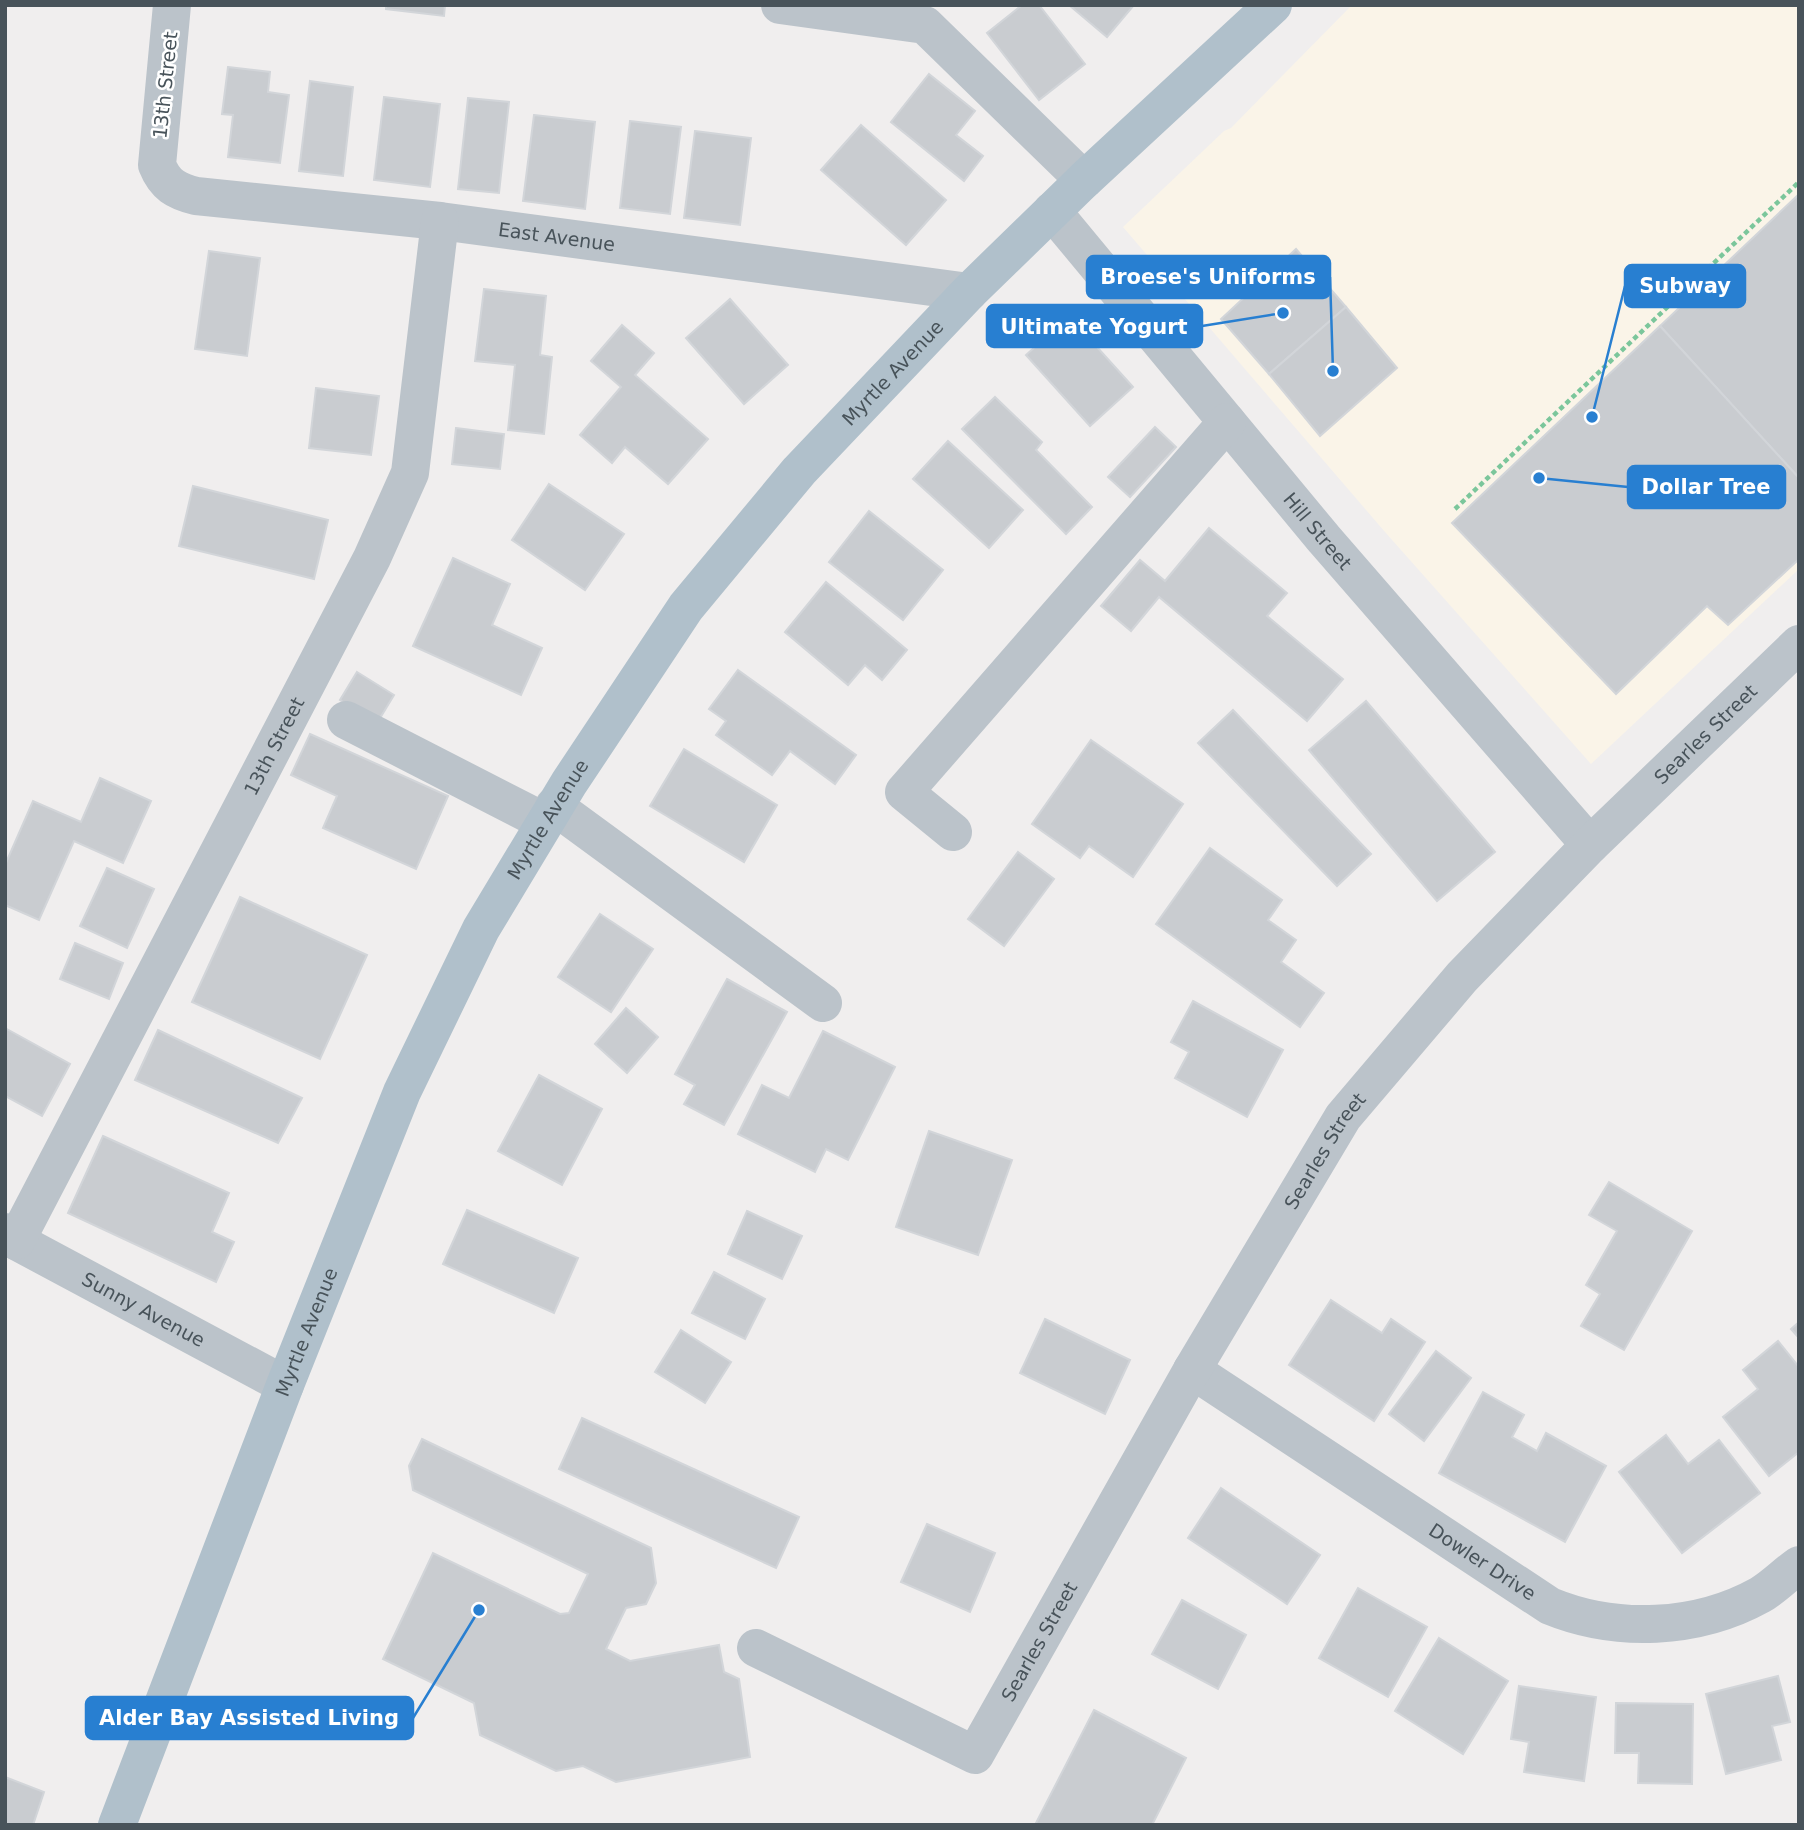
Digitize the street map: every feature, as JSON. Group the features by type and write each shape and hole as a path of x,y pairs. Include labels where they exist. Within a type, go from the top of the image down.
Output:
{"main road":[{"name":"Myrtle Avenue","path":"117,1825 285,1385 402,1092 481,929 550,814 686,607 799,471 969,292 1084,180 1273,5"}],"street":[{"name":"13th Street","path":"157,165 172,5"},
{"path":"780,5 925,25 1084,180"},
{"name":"East Avenue","path":"157,165 163,178 176,191 196,196 440,221 969,292"},
{"name":"Hill Street","path":"1052,211 1324,539 1590,845"},
{"name":"13th Street","path":"10,1237 372,558 410,473 440,221"},
{"path":"953,832 904,792 1227,422"},
{"name":"Searles Street","path":"756,1648 975,1755 1192,1370 1343,1117 1454,986 1590,845 1799,643"},
{"path":"346,720 550,814 823,1003"},
{"name":"Sunny Avenue","path":"10,1237 285,1385"},
{"name":"Dowler Drive","path":"1192,1370 1550,1606 1581,1619 1611,1623 1664,1623 1717,1615 1762,1594 1799,1564"}],"path":[{"path":"1455,509 1799,182"}],"shaded area":[{"path":"1352,5 1799,5 1799,569 1591,764 1385,532 1123,227 1224,131 1231,128"}],"building":[{"path":"386,5 445,5 444,16 386,9"},
{"path":"1022,5 1039,5 1085,64 1039,100 987,33"},
{"path":"1069,5 1134,5 1107,37"},
{"path":"228,67 270,72 268,92 289,95 280,163 228,157 233,115 222,114"},
{"path":"929,74 975,111 956,135 983,156 964,181 891,122"},
{"path":"310,81 353,87 343,176 299,171"},
{"path":"384,97 440,104 430,187 374,180"},
{"path":"468,98 509,102 499,193 458,189"},
{"path":"534,115 595,122 585,209 523,201"},
{"path":"630,121 681,127 670,214 620,208"},
{"path":"861,125 946,200 906,245 821,170"},
{"path":"695,131 751,138 740,225 684,218"},
{"path":"1799,194 1799,478 1660,326"},
{"path":"1296,249 1346,307 1269,374 1221,319"},
{"path":"209,251 260,258 247,356 195,349"},
{"path":"484,289 546,296 540,355 552,357 544,434 508,430 515,365 475,361"},
{"path":"730,299 788,365 744,404 686,338"},
{"path":"1346,307 1397,368 1320,436 1269,374"},
{"path":"1069,316 1133,387 1090,426 1026,355"},
{"path":"622,325 654,353 635,375 708,439 668,484 625,447 612,463 580,435 621,387 591,361"},
{"path":"1660,326 1799,478 1799,559 1728,625 1707,606 1616,694 1452,523"},
{"path":"316,388 379,396 371,455 309,448"},
{"path":"995,397 1042,442 1036,450 1092,507 1066,534 962,429"},
{"path":"1155,427 1176,447 1130,497 1108,477"},
{"path":"456,428 504,434 500,469 452,464"},
{"path":"948,441 1023,510 989,548 913,479"},
{"path":"549,484 624,534 585,590 512,540"},
{"path":"193,486 328,520 314,579 179,546"},
{"path":"869,511 943,570 903,620 829,562"},
{"path":"1209,528 1287,593 1267,616 1343,679 1307,721 1159,597 1131,631 1101,606 1140,560 1165,581"},
{"path":"453,558 510,584 492,625 542,648 521,695 413,646"},
{"path":"826,582 907,650 882,680 865,665 848,685 785,632"},
{"path":"738,670 856,755 835,784 790,751 772,775 716,735 726,721 709,709"},
{"path":"357,672 394,695 377,723 340,700"},
{"path":"1366,701 1495,852 1437,901 1309,750"},
{"path":"1233,710 1371,854 1337,886 1198,743"},
{"path":"310,734 448,796 416,869 323,828 337,796 291,775"},
{"path":"1091,740 1183,804 1133,877 1089,846 1080,858 1032,824"},
{"path":"684,749 777,805 744,862 650,806"},
{"path":"100,778 151,801 123,863 74,841 39,920 5,905 5,865 33,801 81,822"},
{"path":"1210,848 1282,900 1268,920 1296,940 1281,962 1324,993 1300,1027 1156,924"},
{"path":"1018,852 1054,879 1004,946 968,919"},
{"path":"107,868 154,889 127,948 80,926"},
{"path":"240,897 367,955 320,1059 192,1002"},
{"path":"600,914 653,949 611,1012 558,977"},
{"path":"75,943 123,963 109,999 60,979"},
{"path":"727,979 787,1012 724,1125 684,1104 695,1085 675,1074"},
{"path":"1193,1001 1283,1050 1247,1117 1175,1078 1189,1052 1171,1042"},
{"path":"626,1008 658,1037 627,1073 595,1044"},
{"path":"5,1028 70,1064 42,1116 5,1096"},
{"path":"158,1030 302,1098 278,1143 135,1080"},
{"path":"823,1031 895,1067 848,1160 826,1149 815,1172 738,1134 762,1085 789,1098"},
{"path":"539,1075 602,1109 562,1185 498,1151"},
{"path":"929,1131 1012,1160 978,1255 896,1227"},
{"path":"103,1136 229,1193 212,1232 234,1242 216,1282 68,1213"},
{"path":"1609,1182 1692,1231 1624,1350 1581,1326 1600,1294 1586,1285 1617,1231 1589,1215"},
{"path":"467,1210 578,1258 554,1313 443,1264"},
{"path":"747,1211 802,1236 782,1279 728,1254"},
{"path":"714,1272 765,1299 745,1339 692,1313"},
{"path":"1331,1300 1382,1333 1391,1319 1425,1342 1374,1421 1289,1365"},
{"path":"1045,1319 1130,1360 1105,1414 1020,1373"},
{"path":"1799,1322 1799,1338 1791,1329"},
{"path":"681,1330 731,1362 705,1403 655,1372"},
{"path":"1778,1341 1799,1367 1799,1452 1769,1476 1723,1417 1758,1389 1743,1370"},
{"path":"1436,1351 1471,1378 1424,1441 1389,1414"},
{"path":"1483,1392 1524,1415 1512,1437 1537,1451 1546,1433 1606,1466 1565,1542 1439,1473"},
{"path":"582,1418 799,1517 776,1568 559,1469"},
{"path":"1666,1435 1688,1464 1719,1440 1760,1493 1682,1553 1619,1472"},
{"path":"422,1439 651,1548 656,1583 646,1604 626,1608 606,1649 630,1661 719,1645 724,1672 739,1679 750,1757 616,1782 583,1766 556,1771 480,1735 474,1703 383,1659 433,1553 560,1614 569,1613 588,1574 413,1490 409,1466"},
{"path":"1221,1488 1320,1555 1287,1604 1188,1538"},
{"path":"927,1524 995,1553 970,1612 901,1582"},
{"path":"1358,1588 1427,1627 1388,1697 1319,1658"},
{"path":"1182,1600 1246,1635 1218,1689 1152,1654"},
{"path":"1439,1638 1508,1681 1463,1754 1395,1711"},
{"path":"1778,1676 1790,1722 1772,1726 1781,1760 1726,1774 1706,1694"},
{"path":"1519,1686 1596,1697 1584,1781 1524,1772 1529,1742 1511,1739"},
{"path":"1616,1703 1693,1704 1692,1784 1638,1783 1639,1753 1615,1753"},
{"path":"1094,1710 1186,1758 1152,1825 1035,1825"},
{"path":"5,1777 44,1792 33,1825 5,1825"}],"place":[{"name":"Ultimate Yogurt","path":"1283,313"},
{"name":"Broese's Uniforms","path":"1333,371"},
{"name":"Subway","path":"1592,417"},
{"name":"Dollar Tree","path":"1539,478"},
{"name":"Alder Bay Assisted Living","path":"479,1610"}]}
